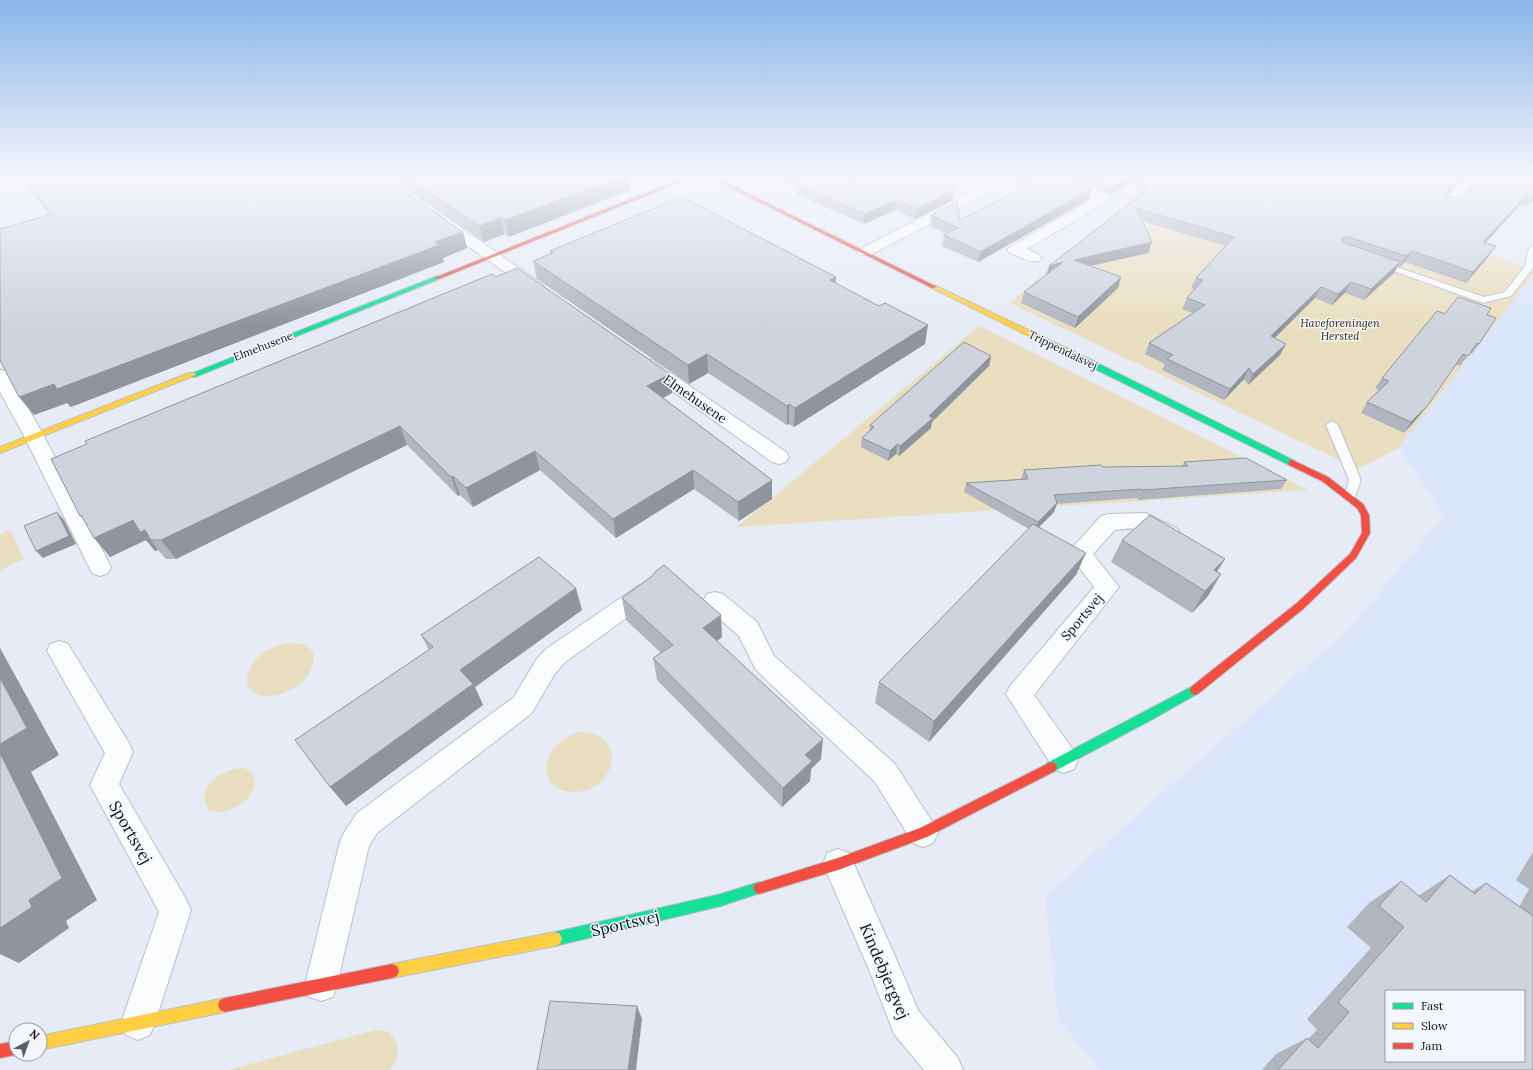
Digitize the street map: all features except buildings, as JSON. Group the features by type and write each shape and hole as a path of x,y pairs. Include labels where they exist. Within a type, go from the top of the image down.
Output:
{"street":[{"path":"450,227 550,298"},
{"name":"Elmehusene","path":"0,450 566,227"},
{"name":"Trippendalsvej","path":"814,227 1325,479 1350,497 1365,515 1367,524 1366,533 1353,556"},
{"path":"865,252 913,227"},
{"path":"1034,258 1015,250 1054,227"},
{"name":"Elmehusene","path":"631,354 779,458"},
{"path":"0,375 34,436 100,567"},
{"name":"Sportsvej","path":"1064,760 1019,694 1107,587 1080,554 1109,522 1145,521 1190,548"},
{"name":"Sportsvej","path":"48,1041 321,985 514,948 626,923 721,900 838,864 922,833 1149,716 1200,687 1300,606 1353,556"},
{"path":"321,985 354,841 359,833 381,812 523,706 533,693 543,670 555,656 646,592"},
{"path":"715,601 748,630 766,663 885,773 922,833"},
{"name":"Sportsvej","path":"59,651 119,752 104,785 175,910 138,1022"},
{"name":"Kindebjergvej","path":"838,864 884,967 906,1022 946,1070"}],"lane":[{"path":"1371,261 1484,300 1508,294 1530,266 1533,248"},
{"path":"1332,425 1355,480 1350,497"}],"shaded area":[{"path":"1533,275 1533,1070 1101,1070 1058,1020 1045,896 1350,628 1444,515 1398,448"}],"green space":[{"name":"Haveforeningen Hersted","path":"1098,227 1405,227 1533,269 1533,275 1398,448 1358,469 1010,303"},
{"path":"979,326 1308,490 737,527"},
{"path":"10,530 24,559 0,570 0,535"},
{"path":"287,643 303,644 313,651 314,661 306,678 290,691 280,694 270,696 252,692 248,687 247,681 250,668 254,662 267,650"},
{"path":"580,732 596,735 606,742 611,752 611,763 607,774 599,783 587,790 573,792 560,790 552,783 547,775 547,765 550,755 557,745 567,737"},
{"path":"244,768 252,774 255,782 253,790 247,798 239,805 229,810 218,812 208,810 204,799 208,786 218,776 230,770"},
{"path":"375,1030 387,1031 395,1040 397,1045 398,1054 390,1070 228,1070"}],"traffic: fast":[{"path":"192,375 437,278"},
{"path":"1086,361 1292,463"},
{"path":"1051,767 1149,716 1195,690"},
{"path":"555,939 721,900 759,888"}],"traffic: slow":[{"path":"934,287 1086,361"},
{"path":"0,450 192,375"},
{"path":"392,971 555,939"},
{"path":"48,1041 225,1005"}],"traffic: jam":[{"path":"437,278 565,227"},
{"path":"813,227 934,287"},
{"path":"1195,690 1300,606 1353,556 1366,533 1365,515 1360,506 1325,479 1292,463"},
{"path":"759,888 838,864 923,833 1051,767"},
{"path":"225,1005 392,971"},
{"path":"0,1051 8,1050"}]}
